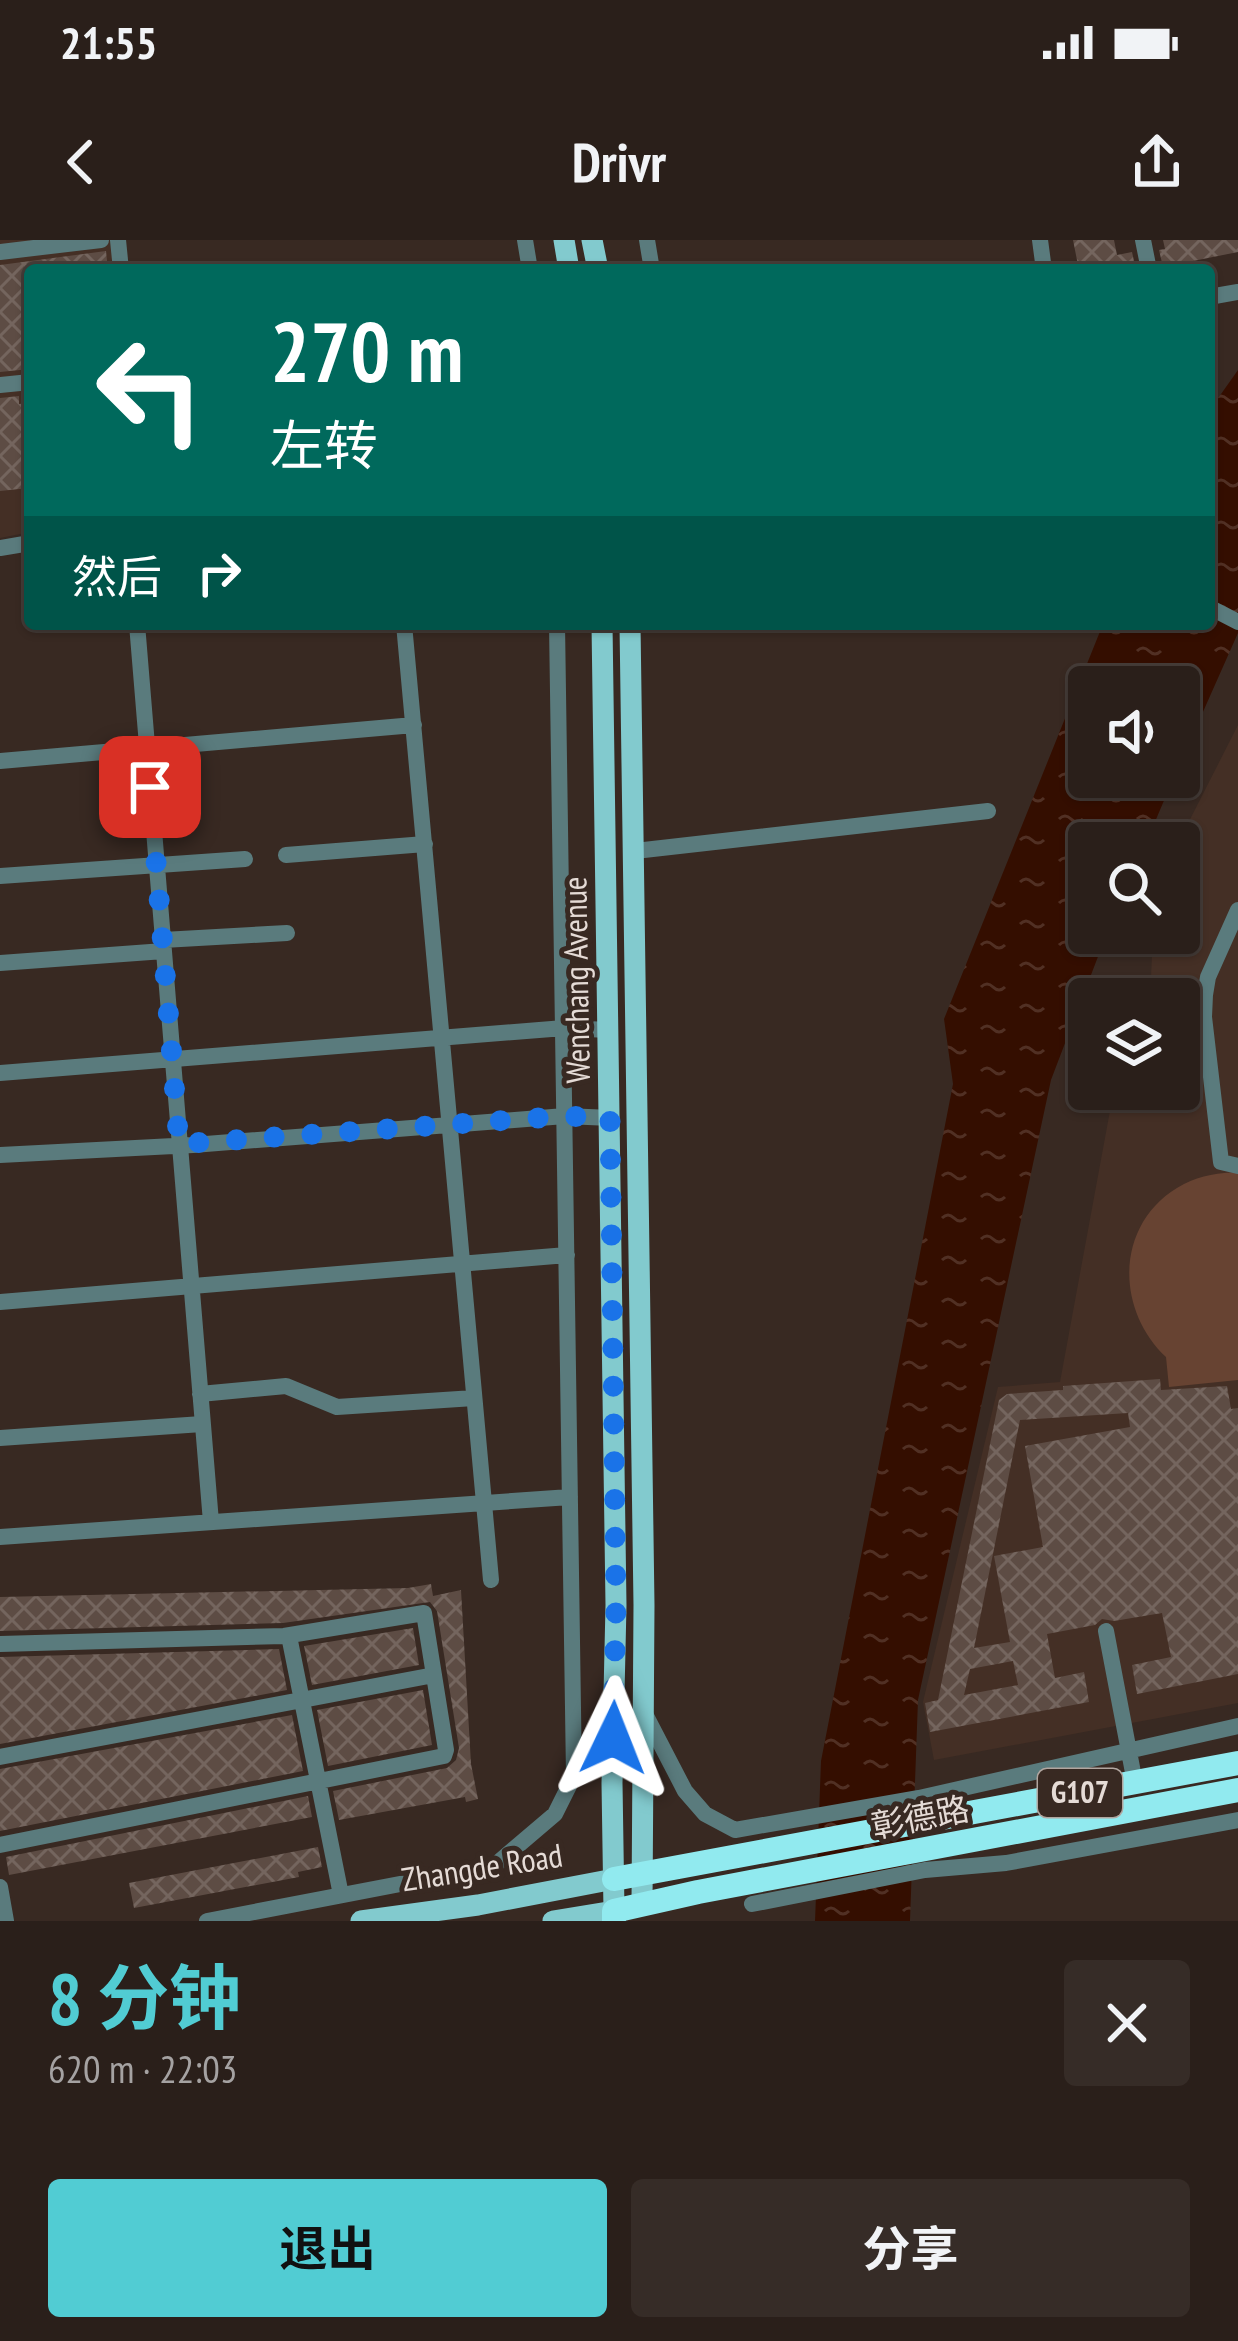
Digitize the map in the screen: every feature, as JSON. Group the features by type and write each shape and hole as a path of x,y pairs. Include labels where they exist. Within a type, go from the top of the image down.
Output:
{"highway":[{"name":"彰德路","path":"614,1879 773,1838 920,1810 1135,1783 1238,1763"},
{"name":"彰德路","path":"614,1916 752,1903 781,1888 1238,1790"}],"main road":[{"name":"Wenchang Avenue","path":"602,630 616,1605 614,1916"},
{"name":"Wenchang Avenue","path":"630,630 642,1913"},
{"name":"Zhangde Road","path":"361,1921 614,1879"},
{"name":"Zhangde Road","path":"554,1921 614,1916"}],"street":[{"path":"0,252 101,240"},
{"path":"137,630 211,1522"},
{"path":"405,630 491,1580"},
{"path":"207,1921 494,1866 542,1827 567,1794 574,1776 557,630"},
{"path":"0,761 414,725"},
{"path":"635,851 988,811"},
{"path":"286,855 425,844"},
{"path":"0,877 245,859"},
{"path":"1238,910 1208,977 1204,1017 1221,1162 1238,1166"},
{"path":"0,963 287,933"},
{"path":"0,1073 564,1028 609,1030"},
{"path":"0,1155 565,1116 610,1118"},
{"path":"0,1302 567,1255"},
{"path":"200,1394 286,1385 337,1407 474,1398"},
{"path":"0,1438 202,1424"},
{"path":"0,1537 570,1497"},
{"path":"0,1645 289,1636 424,1613 444,1756 0,1845"},
{"path":"1106,1631 1135,1783"},
{"path":"289,1636 341,1895"},
{"path":"0,1757 434,1676"},
{"path":"643,1709 670,1768 705,1814 734,1830 773,1838"},
{"path":"920,1810 1128,1748 1238,1726"},
{"path":"925,1859 1006,1863 1238,1820"},
{"path":"0,1887 7,1921"}],"shaded area":[{"path":"0,240 125,240 127,264 24,264 24,533 0,538"},
{"path":"1238,725 1238,1703 934,1760 923,1702 998,1387 1060,1382 1110,1110 1200,1110 1200,978 1151,978 1152,954 1200,954 1200,822 1189,822"},
{"path":"1238,1172 1238,1380 1169,1387 1166,1357 1149,1337 1130,1290 1134,1241 1162,1199 1184,1184"}],"water":[{"path":"1238,370 1238,633 1200,719 1200,666 1086,666 1101,630 1215,630 1215,403"},
{"path":"1068,711 1068,798 1165,798 1155,822 1068,822 1068,954 1099,954 1090,978 1068,978 1068,1035 1051,1080 918,1700 910,1921 815,1921 821,1761 953,1084 944,1019"}],"building":[{"path":"1073,240 1114,240 1117,255 1132,252 1135,264 1078,264"},
{"path":"1163,240 1238,240 1238,252 1178,264 1162,264 1159,250 1165,249"},
{"path":"106,251 107,264 24,264 24,370 0,372 0,265"},
{"path":"19,396 19,404 24,404 24,489 0,491 0,398"},
{"path":"1160,1379 1161,1390 1227,1386 1231,1409 1238,1408 1238,1674 1137,1694 1132,1665 1171,1657 1162,1613 1102,1619 1095,1625 1047,1634 1055,1678 1084,1672 1089,1702 930,1732 925,1703 938,1700 999,1400 1007,1394 1063,1390 1063,1386","holes":["1128,1413 1130,1427 1025,1446 1043,1547 994,1556 1010,1642 974,1648 1020,1420","1013,1661 1018,1685 964,1695 970,1669"]},
{"path":"431,1584 433,1596 461,1590 471,1764 478,1799 466,1802 465,1797 339,1820 333,1791 447,1768 456,1760 459,1748 437,1611 430,1602 283,1623 0,1631 0,1597"},
{"path":"413,1628 419,1665 312,1685 304,1646"},
{"path":"279,1649 287,1690 0,1744 0,1657"},
{"path":"423,1690 432,1745 328,1766 317,1710"},
{"path":"292,1715 303,1771 0,1831 0,1769"},
{"path":"308,1796 312,1817 9,1875 6,1857"},
{"path":"318,1847 322,1867 298,1872 299,1877 134,1908 129,1883"}],"route":[{"path":"150,787 179,1144 565,1116 610,1118 616,1605 613,1738"}]}
